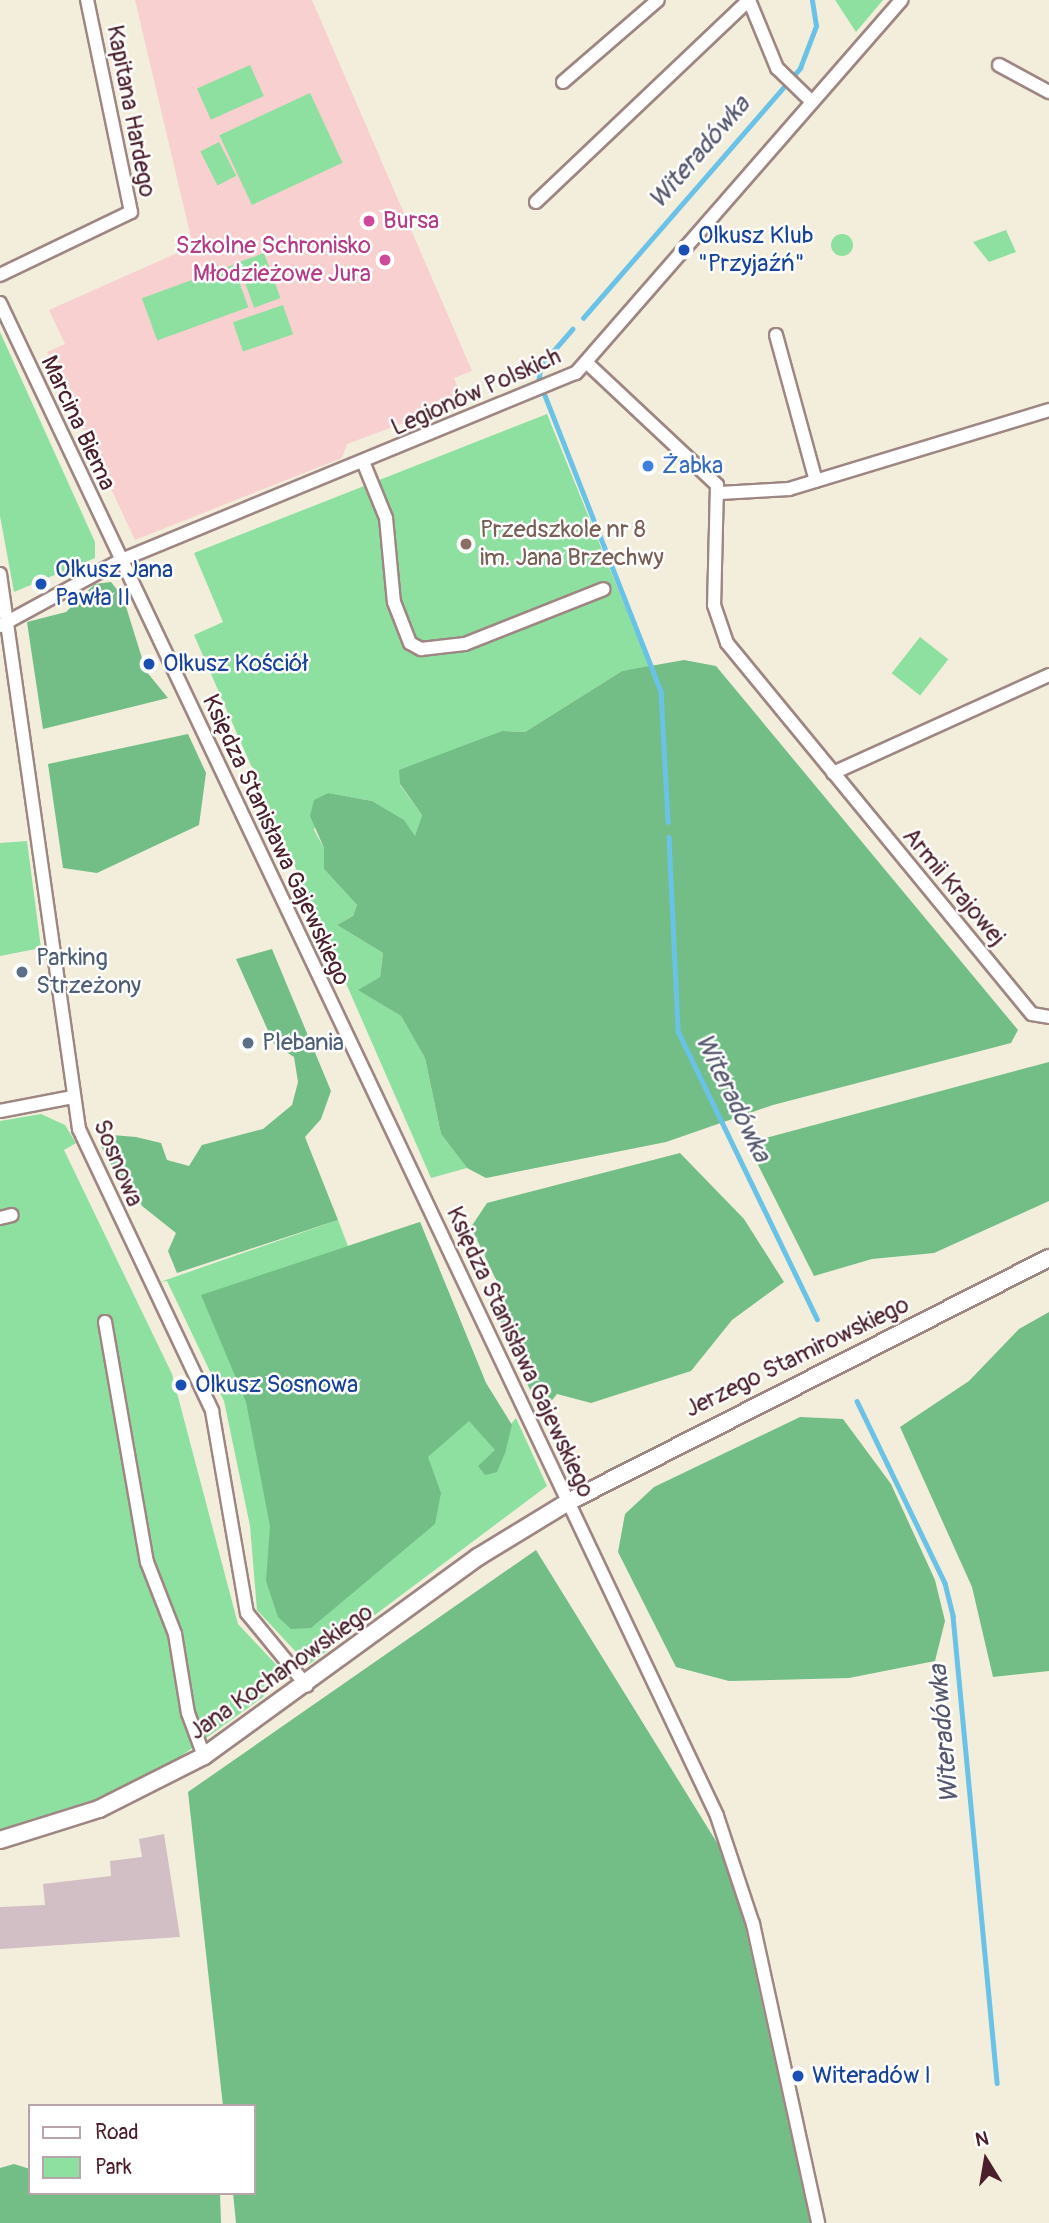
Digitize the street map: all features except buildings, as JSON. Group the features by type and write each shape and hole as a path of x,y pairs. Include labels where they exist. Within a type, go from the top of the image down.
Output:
{"main road":[{"name":"Jerzego Stamirowskiego","path":"568,1502 837,1361 1049,1258"},
{"name":"Jana Kochanowskiego","path":"0,1840 99,1809 204,1756 307,1686 478,1558 568,1502"}],"street":[{"name":"Kapitana Hardego","path":"0,275 131,212 87,0"},
{"path":"563,82 658,0"},
{"path":"536,202 749,0 787,81 811,101"},
{"name":"Legionów Polskich","path":"3,625 119,561 542,391 586,362 901,0"},
{"path":"999,65 1049,92"},
{"name":"Marcina Biema","path":"0,303 119,561"},
{"path":"776,335 816,481"},
{"path":"586,362 720,492 816,481 1049,410"},
{"path":"364,464 386,518 394,602 410,643 421,649 464,644 604,589"},
{"name":"Armii Krajowej","path":"720,492 717,621 742,664 1032,1014 1049,1017"},
{"name":"Księdza Stanisława Gajewskiego","path":"119,561 568,1502 738,1873 818,2223"},
{"name":"Sosnowa","path":"0,574 3,625 73,1097 89,1160 212,1411 247,1613 307,1686"},
{"path":"833,773 1049,676"},
{"path":"0,1111 73,1097"},
{"path":"105,1322 148,1562 175,1634 188,1713 204,1756"}],"shaded area":[{"path":"135,0 312,0 472,371 454,378 463,401 347,444 342,458 135,540 47,352 65,344 49,310 193,246"},
{"path":"164,1834 180,1937 0,1949 0,1907 45,1905 43,1884 111,1876 110,1861 142,1857 139,1839"}],"green space":[{"path":"835,0 883,0 856,32"},
{"path":"250,65 264,96 211,120 197,89"},
{"path":"310,93 343,163 252,205 219,135"},
{"path":"219,142 236,176 218,185 200,152"},
{"path":"1006,230 1016,252 989,262 973,242"},
{"path":"838,234 846,234 853,241 853,249 846,256 838,256 831,249 831,241"},
{"path":"264,253 280,298 254,308 238,263"},
{"path":"233,265 248,307 157,340 142,298"},
{"path":"283,305 293,334 243,352 233,322"},
{"path":"0,332 95,542 95,558 14,592 0,516"},
{"path":"547,414 650,668 622,671 525,732 502,731 453,751 400,785 422,815 415,837 403,820 372,801 327,793 314,830 324,848 324,869 357,905 353,916 337,925 383,953 380,977 359,990 401,1016 425,1058 441,1134 467,1168 431,1178 194,635 223,622 194,553"},
{"path":"111,582 123,597 146,671 168,698 43,729 27,622 66,612 95,584"},
{"path":"920,637 948,659 920,695 892,673"},
{"path":"684,660 716,666 1018,1030 1011,1043 773,1105 666,1142 486,1178 467,1168 441,1134 425,1058 401,1016 358,990 380,977 383,953 337,925 353,916 357,905 324,869 324,848 310,816 314,800 328,793 372,801 404,820 415,836 422,815 400,784 399,770 502,731 525,732 622,671"},
{"path":"188,734 206,773 199,825 97,873 63,868 48,764"},
{"path":"27,841 41,948 0,956 0,843"},
{"path":"272,949 331,1091 321,1119 305,1137 338,1220 177,1273 168,1251 176,1233 127,1194 101,1146 112,1135 136,1137 161,1143 167,1160 189,1166 202,1145 263,1129 292,1105 298,1082 294,1057 274,1044 236,959"},
{"path":"1049,1062 1049,1201 934,1253 872,1259 814,1276 747,1143"},
{"path":"41,1114 65,1125 76,1143 64,1150 172,1374 238,1624 283,1672 263,1697 166,1767 94,1802 0,1832 0,1121"},
{"path":"680,1153 744,1219 784,1282 732,1320 691,1371 591,1403 557,1394 541,1414 502,1328 497,1282 471,1227 487,1203"},
{"path":"338,1220 348,1246 420,1222 486,1383 511,1424 516,1418 547,1486 308,1665 257,1610 250,1526 224,1401 167,1281 160,1282"},
{"path":"420,1222 486,1383 512,1425 505,1453 497,1472 485,1475 478,1466 495,1450 469,1421 428,1457 441,1493 435,1524 311,1628 291,1629 278,1617 266,1581 270,1526 246,1402 201,1295"},
{"path":"1049,1312 1049,1671 993,1677 972,1587 900,1427 969,1381 1019,1329"},
{"path":"800,1417 843,1419 891,1484 935,1580 945,1621 935,1661 849,1678 729,1681 676,1667 618,1552 625,1514 654,1487"},
{"path":"536,1550 732,1867 810,2223 236,2223 233,2195 256,2195 256,2104 223,2104 188,1792"},
{"path":"14,2164 28,2168 28,2195 220,2195 221,2223 0,2223 0,2168"}],"waterway":[{"name":"Witeradówka","path":"583,318 800,68 816,26 812,0"},
{"name":"Witeradówka","path":"573,329 541,366 539,380 661,691 668,822"},
{"name":"Witeradówka","path":"669,837 678,1031 817,1319"},
{"name":"Witeradówka","path":"857,1401 945,1583 953,1616 997,2083"}],"place":[{"name":"Bursa","path":"369,221"},
{"name":"Olkusz Klub \"Przyjaźń\"","path":"684,250"},
{"name":"Szkolne Schronisko Młodzieżowe Jura","path":"385,260"},
{"name":"Żabka","path":"648,466"},
{"name":"Przedszkole nr 8 im. Jana Brzechwy","path":"466,544"},
{"name":"Olkusz Jana Pawła II","path":"41,584"},
{"name":"Olkusz Kościół","path":"149,664"},
{"name":"Parking Strzeżony","path":"22,972"},
{"name":"Plebania","path":"248,1043"},
{"name":"Olkusz Sosnowa","path":"181,1385"},
{"name":"Witeradów I","path":"798,2076"}]}
